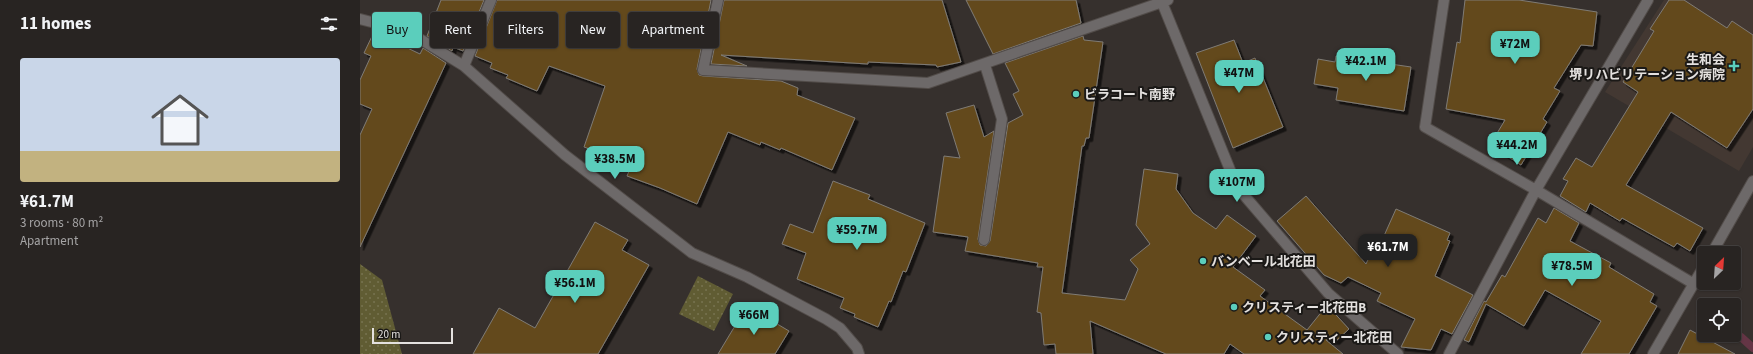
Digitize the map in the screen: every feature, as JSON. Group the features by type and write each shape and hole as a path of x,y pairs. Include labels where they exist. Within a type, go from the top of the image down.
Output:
{"street":[{"path":"464,66 491,0"},
{"path":"718,0 703,70 928,83 985,65 1163,1 1237,187 1328,293 1398,354"},
{"path":"1444,0 1425,127 1536,190 1694,284"},
{"path":"1449,354 1536,190 1648,0"},
{"path":"360,19 407,32 464,66 565,155 692,253 746,277 826,319 840,328 857,348 859,354"},
{"path":"984,240 1002,119 985,65"},
{"path":"1716,246 1753,181"},
{"path":"1653,354 1697,279"}],"shaded area":[{"path":"1664,0 1753,0 1753,147 1739,171 1605,92"},
{"path":"360,264 382,280 402,354 360,354"},
{"path":"698,276 733,294 714,331 679,314"}],"building":[{"path":"441,0 484,0 479,12 436,12"},
{"path":"497,0 711,0 709,12 628,12 628,48 701,48 697,69 699,75 781,81 798,88 797,95 855,118 832,170 781,148 780,150 761,142 760,145 728,132 697,204 627,176 632,164 584,147 605,86 549,66 537,91 506,78 508,75 490,68 492,63 475,56 478,48 486,48 486,28"},
{"path":"724,0 942,0 961,62 937,67 936,65 868,62 868,64 721,55 747,66 711,64 714,48 719,48 719,25"},
{"path":"966,0 1076,0 1081,23 993,54"},
{"path":"1465,0 1519,0 1597,12 1593,46 1581,45 1554,88 1560,91 1543,119 1547,122 1521,165 1490,145 1505,120 1446,109 1457,42 1460,43"},
{"path":"1669,0 1684,0 1727,28 1732,21 1753,35 1753,109 1727,148 1671,112 1626,185 1703,228 1690,251 1677,243 1674,247 1622,218 1620,221 1590,203 1586,212 1560,196 1568,181 1563,179 1576,158 1592,167 1638,92 1623,82 1654,31 1650,29"},
{"path":"430,28 430,38 427,36"},
{"path":"372,36 372,48 407,48 420,54 423,48 446,63 360,247 360,135 372,109 360,104 360,80 371,56 364,53"},
{"path":"1083,36 1084,40 1103,42 1089,138 1086,138 1084,146 1082,146 1062,293 1125,300 1138,269 1130,260 1150,244 1136,225 1144,169 1178,174 1176,189 1193,213 1216,229 1227,215 1256,236 1233,267 1265,290 1260,296 1307,330 1327,305 1349,329 1336,341 1326,340 1343,354 1244,354 1230,344 1224,354 1166,354 1090,321 1093,354 1056,354 1055,344 1044,345 1041,313 1037,312 1043,267 1037,267 1038,263 965,251 968,237 933,232 944,156 960,158 946,113 974,105 984,137 994,131 978,239 980,245 986,246 990,241 1008,123 1023,115 1013,94 1019,91 1005,63"},
{"path":"1234,40 1243,63 1255,58 1283,127 1233,148 1196,53"},
{"path":"456,48 464,48 463,51"},
{"path":"1336,56 1411,67 1404,111 1336,100 1338,88 1314,84 1318,59 1335,62"},
{"path":"833,181 870,195 868,199 925,223 906,272 903,271 891,302 889,301 878,327 854,317 855,314 840,308 844,298 797,279 806,253 782,244 790,224 813,233"},
{"path":"1306,196 1366,264 1375,245 1379,247 1396,209 1450,233 1447,240 1450,241 1435,276 1473,295 1452,334 1441,329 1431,350 1401,347 1415,319 1377,301 1381,293 1348,277 1341,283 1324,275 1277,221"},
{"path":"1554,208 1579,223 1570,241 1611,263 1609,267 1654,294 1650,302 1657,306 1629,354 1581,354 1601,321 1545,290 1524,326 1486,304 1469,342 1464,340 1484,301 1486,302 1502,275 1505,277 1538,218 1546,223"},
{"path":"595,222 628,240 622,250 649,265 598,354 473,354 499,308 535,328"},
{"path":"747,306 789,331 775,354 718,354"},
{"path":"1690,330 1697,334 1697,342 1712,342 1735,354 1678,354"}],"waterway":[{"path":"1741,337 1753,348"}],"place":[{"name":"生和会 堺リハビリテーション病院","path":"1734,66"},
{"name":"ビラコート南野","path":"1076,94"},
{"name":"バンベール北花田","path":"1203,261"},
{"name":"クリスティー北花田B","path":"1234,307"},
{"name":"クリスティー北花田","path":"1268,337"}]}
